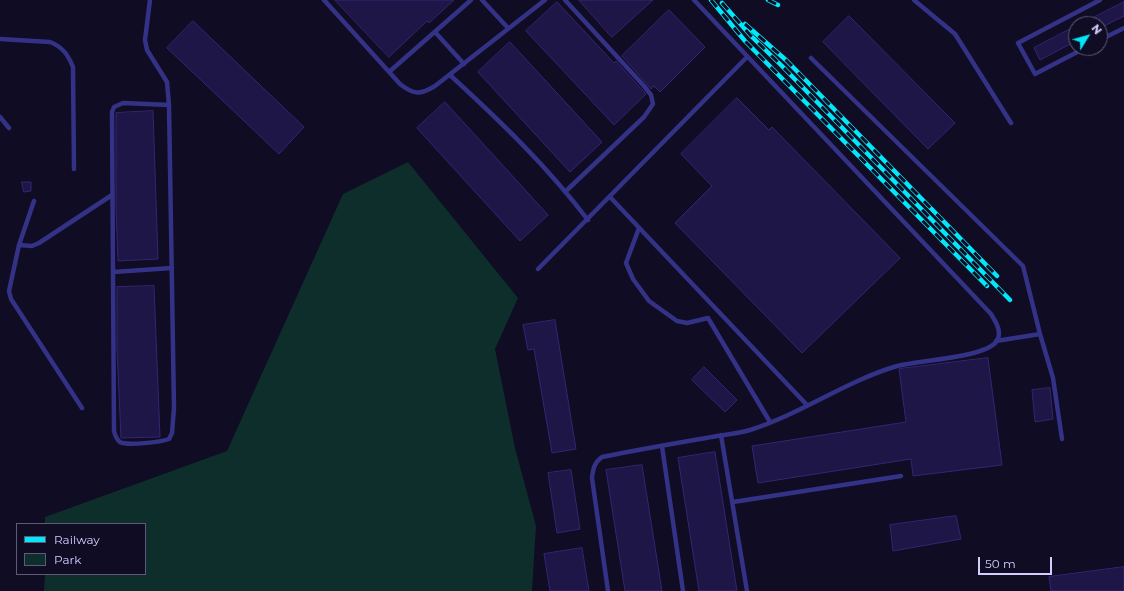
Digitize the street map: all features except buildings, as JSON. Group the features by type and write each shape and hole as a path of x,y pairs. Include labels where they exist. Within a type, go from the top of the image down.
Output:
{"lane":[{"path":"150,0 145,40 147,50 167,82 169,105 174,414 172,433 169,439 157,442 125,444 118,441 115,437 114,431 112,112 114,107 123,103 169,105"},
{"path":"324,0 400,84 409,92 418,93 431,89 546,0"},
{"path":"389,72 471,0"},
{"path":"482,0 508,28"},
{"path":"566,0 651,94 653,104 644,117 566,190"},
{"path":"694,0 991,314 997,323 999,332 996,342"},
{"path":"914,0 955,34 1011,123"},
{"path":"1069,16 1100,0"},
{"path":"1068,17 1018,43 1034,74 1069,56"},
{"path":"1108,36 1124,28"},
{"path":"435,32 464,64"},
{"path":"0,39 50,42 58,45 67,54 73,67 74,169"},
{"path":"538,269 588,220 747,57"},
{"path":"811,58 1023,266 1053,378 1062,439"},
{"path":"450,75 504,125 566,190 588,220"},
{"path":"0,117 9,128"},
{"path":"20,245 32,246 39,243 112,195"},
{"path":"610,197 807,405"},
{"path":"34,201 20,245 9,290 12,299 82,408"},
{"path":"639,228 626,263 633,279 649,301 677,322 687,323 708,318 770,422"},
{"path":"113,272 172,268"},
{"path":"608,591 592,478 593,468 596,461 602,457 749,430 897,366 919,361 966,355 987,348 996,342 1040,334"},
{"path":"721,435 748,591"},
{"path":"662,446 683,591"},
{"path":"733,502 901,476"}],"green space":[{"path":"408,162 518,298 495,349 515,448 536,526 532,591 44,591 45,575 146,575 146,523 45,523 45,517 227,451 343,194"}],"railway":[{"path":"711,0 745,41 987,286"},
{"path":"768,0 778,5"},
{"path":"722,3 751,36 1010,300"},
{"path":"745,24 787,61 997,276"}]}
